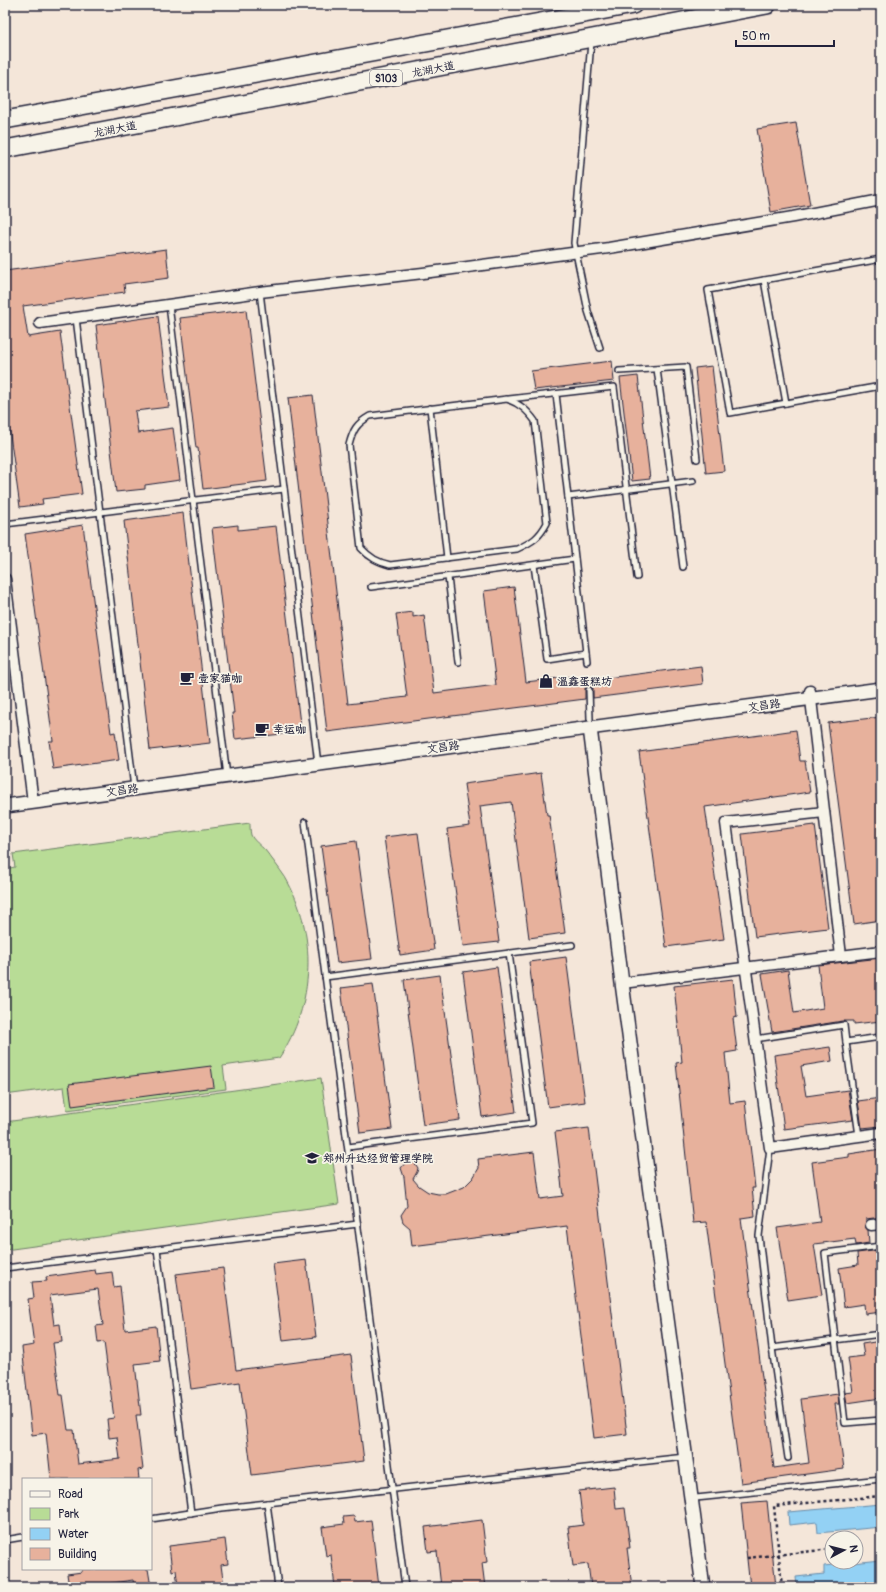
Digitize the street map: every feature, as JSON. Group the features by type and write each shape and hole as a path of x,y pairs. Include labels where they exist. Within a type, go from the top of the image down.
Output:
{"highway":[{"path":"5,120 632,5"},
{"name":"龙湖大道","path":"5,149 767,5"}],"street":[{"path":"40,323 260,292 576,253 793,217 881,200"},
{"path":"5,579 33,802"},
{"name":"文昌路","path":"5,806 318,764 590,723 810,695 881,689"},
{"path":"810,695 841,956"},
{"path":"590,723 622,983 703,1587"},
{"path":"824,812 726,823 770,1148 881,1133"},
{"path":"622,983 881,951"}],"lane":[{"path":"592,39 574,243 588,312 600,348"},
{"path":"881,259 708,290 730,413 881,386"},
{"path":"764,280 786,403"},
{"path":"260,292 318,764"},
{"path":"169,305 227,776"},
{"path":"76,318 134,788"},
{"path":"619,371 686,367 697,459"},
{"path":"658,369 683,567"},
{"path":"507,399 522,406 535,420 547,523 542,532 532,542 517,549 390,565 378,562 361,548 349,445 352,432 360,421 370,416 430,408 507,399 556,394 614,387 637,577"},
{"path":"556,394 587,661"},
{"path":"430,408 447,558"},
{"path":"568,497 693,481"},
{"path":"5,524 284,489"},
{"path":"371,587 575,559"},
{"path":"534,564 547,659 586,653"},
{"path":"448,577 458,662"},
{"path":"589,690 590,723"},
{"path":"305,822 405,1587"},
{"path":"325,977 572,945"},
{"path":"348,1147 532,1123 509,953"},
{"path":"755,1039 844,1025 859,1136"},
{"path":"846,1042 881,1037"},
{"path":"770,1148 759,1236 772,1348 788,1458"},
{"path":"5,1268 358,1224"},
{"path":"881,1246 825,1253 845,1423 881,1420"},
{"path":"157,1249 192,1513"},
{"path":"772,1348 881,1334"},
{"path":"152,1519 267,1503 686,1457"},
{"path":"696,1498 881,1479"},
{"path":"267,1503 278,1587"},
{"path":"5,1540 22,1537"}],"path":[{"path":"782,1587 774,1506 881,1496"},
{"path":"747,1558 824,1550"}],"green space":[{"path":"250,823 250,832 252,837 265,850 285,877 296,899 303,921 307,945 308,969 300,1015 291,1037 279,1058 223,1066 226,1089 67,1110 64,1087 5,1095 5,869 15,867 13,854"},
{"path":"321,1078 339,1204 5,1250 5,1122"}],"water":[{"path":"881,1504 881,1527 850,1530 824,1530 824,1532 818,1533 817,1522 789,1525 788,1512"},
{"path":"881,1560 881,1584 850,1587 797,1587 796,1577 824,1574 824,1570 864,1570 864,1562"}],"building":[{"path":"796,123 810,205 771,212 757,129"},
{"path":"166,249 169,278 124,284 125,292 23,306 28,337 60,332 82,494 42,499 43,504 20,507 5,398 5,271"},
{"path":"246,310 267,481 203,489 198,448 196,448 180,318"},
{"path":"158,316 169,407 135,411 138,433 173,428 180,480 145,485 145,489 116,492 96,325"},
{"path":"612,361 614,381 534,390 531,371"},
{"path":"712,366 724,471 706,473 695,368"},
{"path":"638,376 650,479 632,481 620,378"},
{"path":"313,395 348,704 407,697 396,614 413,612 413,617 424,615 434,693 496,685 484,591 514,587 526,682 575,676 575,682 701,666 703,684 593,698 593,688 588,686 585,688 585,699 327,732 288,398"},
{"path":"183,513 210,743 150,750 124,521"},
{"path":"83,525 111,733 115,732 119,760 53,769 49,741 53,741 25,534"},
{"path":"238,525 238,530 276,526 301,732 235,739 232,713 234,713 212,528"},
{"path":"881,717 881,920 854,924 828,723"},
{"path":"796,730 800,761 805,761 810,792 705,807 724,939 666,947 639,752"},
{"path":"541,773 547,815 549,815 565,933 529,938 511,802 480,806 499,942 463,946 447,829 470,826 464,784"},
{"path":"815,825 828,928 755,937 742,834"},
{"path":"418,833 434,950 400,955 384,837"},
{"path":"356,841 372,959 337,963 321,846"},
{"path":"566,957 585,1102 548,1107 529,962"},
{"path":"881,958 881,1021 854,1024 854,1021 843,1021 772,1032 762,974 788,970 794,1013 823,1008 818,965"},
{"path":"497,967 516,1112 482,1117 463,972"},
{"path":"440,975 460,1120 423,1125 404,980"},
{"path":"733,979 737,1017 733,1018 737,1051 725,1053 730,1103 745,1101 755,1188 752,1188 755,1216 741,1218 774,1468 809,1463 801,1399 838,1394 839,1404 835,1404 844,1469 741,1483 706,1222 693,1223 676,1063 682,1062 674,986"},
{"path":"373,984 392,1129 360,1133 341,988"},
{"path":"830,1047 832,1061 801,1066 806,1096 848,1090 853,1120 784,1129 774,1055"},
{"path":"211,1066 214,1087 72,1106 69,1084"},
{"path":"881,1098 881,1126 862,1128 858,1101"},
{"path":"589,1128 627,1434 594,1438 567,1226 412,1246 410,1228 403,1222 401,1215 407,1206 404,1177 401,1168 406,1162 410,1161 414,1162 418,1168 413,1179 419,1186 428,1192 446,1194 464,1187 473,1178 479,1168 478,1159 534,1152 540,1199 563,1196 555,1132"},
{"path":"881,1149 881,1217 866,1219 865,1226 868,1230 869,1243 856,1245 855,1239 814,1244 822,1295 788,1300 777,1228 820,1222 812,1162 849,1157 849,1154"},
{"path":"880,1250 881,1312 865,1314 864,1304 844,1307 839,1268 858,1265 857,1253"},
{"path":"306,1260 316,1337 283,1341 273,1264"},
{"path":"223,1268 236,1370 351,1355 364,1461 252,1475 240,1382 191,1389 176,1274"},
{"path":"95,1270 96,1274 112,1272 114,1287 120,1286 125,1330 156,1326 160,1361 135,1364 141,1415 136,1415 143,1469 138,1470 139,1478 51,1478 46,1433 32,1435 22,1347 34,1345 28,1299 34,1298 32,1282 47,1281 46,1277","holes":["98,1289 103,1325 96,1326 98,1343 104,1342 114,1418 107,1419 109,1438 117,1437 120,1459 78,1464 74,1430 68,1430 63,1395 60,1395 53,1343 62,1342 60,1324 54,1325 50,1295"]},
{"path":"881,1341 881,1398 847,1403 845,1393 853,1392 848,1358 864,1356 862,1344"},
{"path":"614,1487 616,1509 625,1508 630,1548 627,1548 632,1587 591,1587 588,1564 573,1566 568,1527 583,1525 579,1491"},
{"path":"767,1501 776,1587 750,1587 741,1503"},
{"path":"354,1516 355,1522 371,1520 379,1587 335,1587 331,1555 326,1556 322,1527 344,1524 343,1517"},
{"path":"482,1520 487,1562 482,1563 485,1587 441,1587 437,1551 428,1552 425,1527"},
{"path":"225,1539 228,1564 221,1565 224,1587 178,1587 176,1570 172,1571 169,1546"},
{"path":"82,1570 148,1570 151,1587 134,1587 133,1580 85,1587 69,1587 67,1574 82,1572"}],"place":[{"name":"壹家猫咖","path":"187,678"},
{"name":"温鑫蛋糕坊","path":"546,681"},
{"name":"幸运咖","path":"262,729"},
{"name":"郑州升达经贸管理学院","path":"312,1158"}]}
